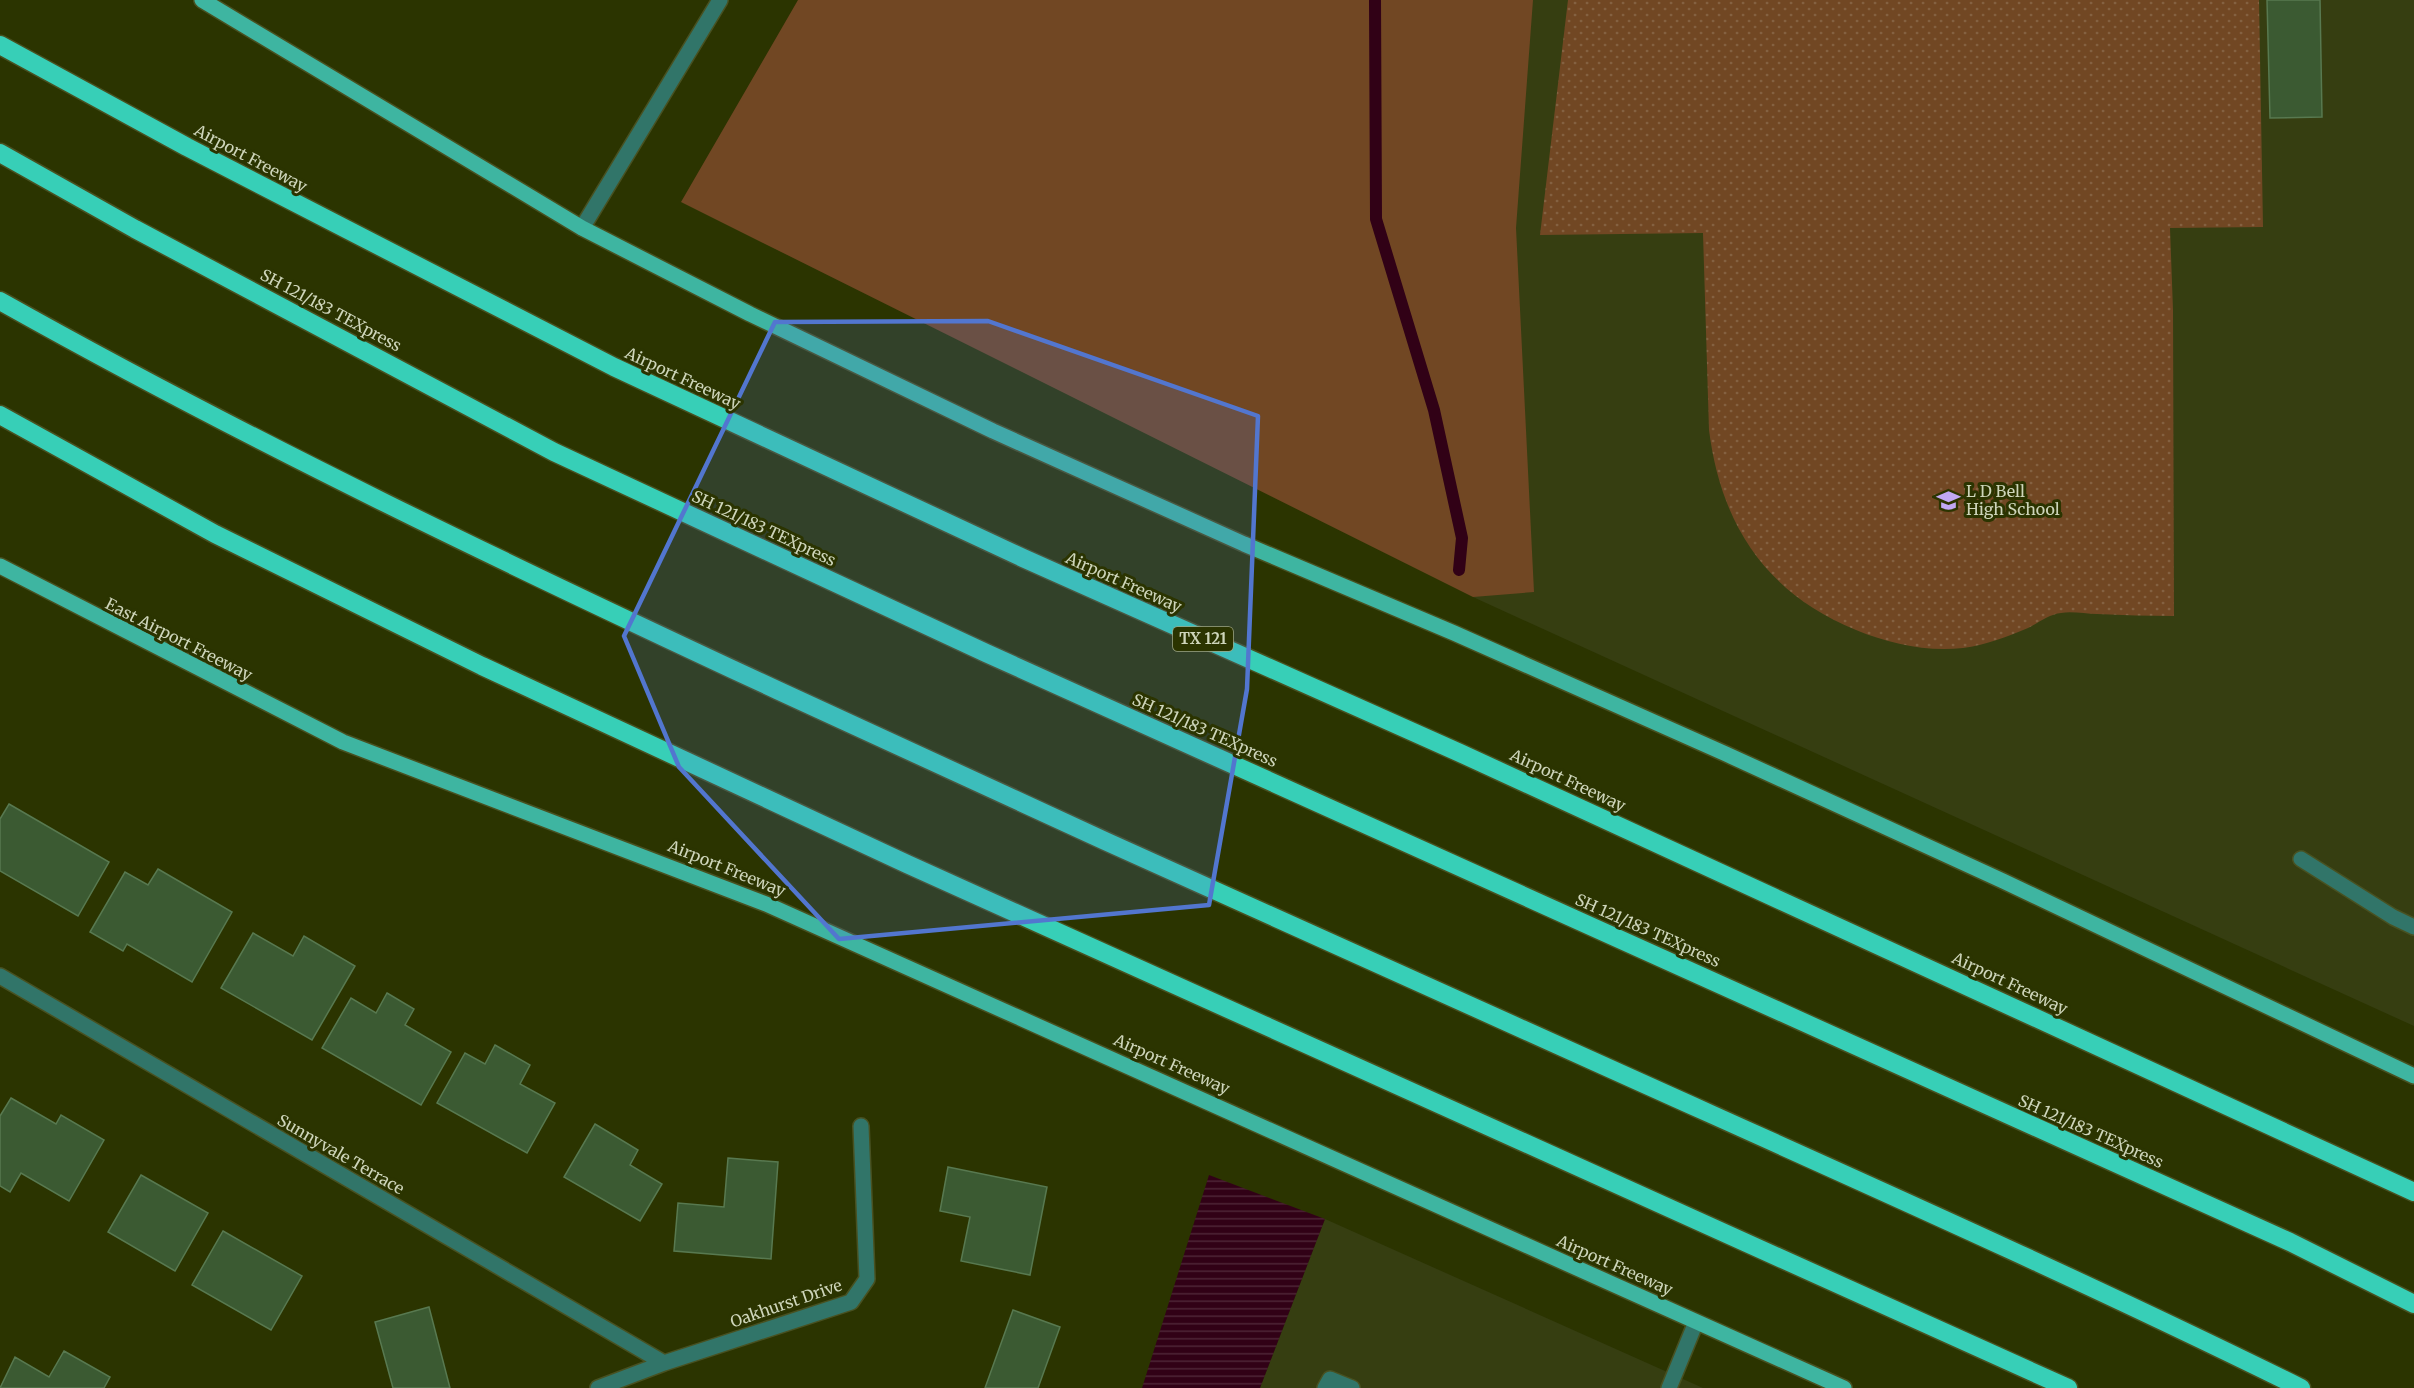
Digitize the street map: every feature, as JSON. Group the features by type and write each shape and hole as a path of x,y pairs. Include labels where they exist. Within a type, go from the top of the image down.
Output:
{"highway":[{"name":"Airport Freeway","path":"5,47 218,164 614,367 1023,558 1481,762 2414,1192"},
{"name":"SH 121/183 TEXpress","path":"0,153 135,229 554,452 986,653 2290,1242 2414,1304"},
{"path":"0,301 84,348 291,456 515,568 967,779 1816,1161 2301,1388"},
{"path":"0,415 215,534 482,666 907,864 2068,1388"}],"main road":[{"path":"202,0 582,228 750,314 993,431 1244,544 1454,633 1726,754 2003,881 2414,1076"},
{"name":"East Airport Freeway","path":"0,566 343,741"},
{"name":"Airport Freeway","path":"343,741 766,904 1844,1388"}],"street":[{"path":"582,228 720,0"},
{"path":"2301,859 2393,917 2414,927"},
{"name":"Sunnyvale Terrace","path":"0,976 664,1363"},
{"name":"Oakhurst Drive","path":"598,1388 664,1363 851,1302 867,1279 861,1126"},
{"path":"1670,1388 1696,1322"},
{"path":"1325,1388 1330,1379 1352,1388"}],"highlighted area":[{"path":"988,321 1258,416 1247,689 1209,905 839,939 679,767 624,636 775,322"}],"shaded area":[{"path":"798,0 1533,0 1516,228 1534,592 1473,597 681,202"},
{"name":"L D Bell High School","path":"1396,0 2414,0 2414,1026 1473,597 1492,559"},
{"path":"1568,0 2259,0 2263,227 2170,228 2173,310 2174,616 2061,613 2028,628 1979,645 1949,649 1922,648 1869,635 1824,615 1773,576 1753,552 1737,525 1724,496 1715,464 1709,430 1703,233 1540,235"},
{"path":"1209,1175 1325,1219 1260,1388 1142,1388"},
{"path":"1325,1219 1703,1388 1260,1388"}],"building":[{"path":"2267,0 2320,0 2322,117 2270,118"},
{"path":"9,804 109,862 78,916 0,871 0,819"},
{"path":"158,869 232,912 192,982 127,944 123,951 90,932 125,872 148,885"},
{"path":"253,933 293,956 304,936 355,966 312,1040 221,988"},
{"path":"387,993 414,1009 405,1025 451,1052 421,1105 322,1048 351,998 376,1013"},
{"path":"495,1045 530,1065 520,1084 555,1103 527,1153 437,1103 465,1053 485,1064"},
{"path":"11,1098 56,1124 61,1115 104,1140 69,1201 21,1173 10,1192 0,1186 0,1116"},
{"path":"595,1124 638,1150 630,1165 662,1184 640,1221 564,1177"},
{"path":"728,1158 778,1162 771,1259 674,1251 678,1203 724,1207"},
{"path":"948,1167 1047,1187 1030,1275 961,1261 970,1217 940,1211"},
{"path":"141,1175 208,1213 175,1271 108,1232"},
{"path":"223,1231 302,1276 271,1330 192,1285"},
{"path":"429,1307 450,1388 393,1388 375,1322"},
{"path":"1013,1310 1060,1327 1038,1388 985,1388"},
{"path":"64,1351 110,1377 104,1388 0,1388 15,1357 49,1377"}],"waterway":[{"path":"1375,0 1376,219 1434,410 1462,538 1459,570"}],"place":[{"name":"L D Bell High School","path":"1948,500"}]}
